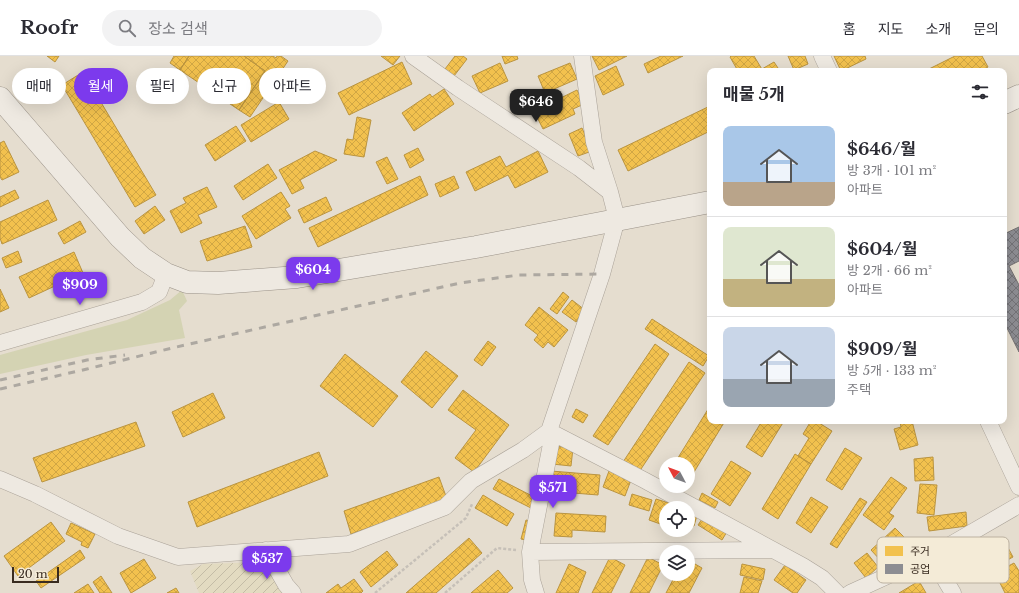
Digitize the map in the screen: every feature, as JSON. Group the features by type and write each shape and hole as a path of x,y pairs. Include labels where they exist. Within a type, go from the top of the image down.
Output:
{"street":[{"path":"413,56 458,88 579,168 610,192"},
{"path":"536,593 532,580 530,552 551,444 549,431 602,274 617,219 594,142 582,56"},
{"path":"822,56 828,68"},
{"path":"1007,102 1019,96"},
{"path":"0,98 120,237 142,258 166,274 187,282 218,283 297,277 476,248 617,219 707,203"},
{"path":"0,343 142,302 159,292 166,274"},
{"path":"989,424 1019,487"},
{"path":"0,479 35,494 118,536 178,557 349,544 445,507 471,481 523,450 549,431"},
{"path":"549,431 774,550 822,578 837,593"},
{"path":"964,537 1019,505"},
{"path":"266,550 286,585 293,593"},
{"path":"530,552 774,550"},
{"path":"850,593 877,581"},
{"path":"947,583 953,593"}],"path":[{"path":"375,593 466,518 482,474"},
{"path":"445,593 497,548 530,552"}],"shaded area":[{"path":"260,562 286,593 199,593 190,571 203,564"}],"green space":[{"path":"182,290 187,301 179,310 185,338 86,355 0,374 0,355 127,320 170,300"}],"building: 주거":[{"path":"47,56 59,56 55,62"},
{"path":"174,56 189,56 181,68 177,68 170,63"},
{"path":"189,56 244,56 261,68 259,68 259,80 251,92 251,68 197,68 197,82 189,76 189,68 181,68"},
{"path":"244,56 273,56 276,58 277,56 281,56 288,61 283,68 261,68"},
{"path":"381,56 400,56 393,65"},
{"path":"455,56 463,56 467,59 454,76 445,69"},
{"path":"502,56 517,56 518,59 505,64"},
{"path":"592,56 627,56 599,70"},
{"path":"661,56 683,56 648,73 644,64"},
{"path":"754,56 761,68 736,68 730,57"},
{"path":"788,56 805,56 808,64 799,68 793,68"},
{"path":"834,56 865,56 866,59 847,68 840,68"},
{"path":"955,56 982,56 988,67 986,68 931,68"},
{"path":"402,62 412,84 349,115 338,93"},
{"path":"774,62 778,68 764,68"},
{"path":"500,63 508,81 480,93 472,76"},
{"path":"570,63 577,79 545,93 538,76"},
{"path":"616,66 624,85 603,95 595,76"},
{"path":"74,78 74,104 102,104 156,195 135,207 66,92 66,83"},
{"path":"259,80 259,104 250,117 239,110 243,104 251,104 251,92"},
{"path":"444,89 454,104 414,131 402,113 430,94 432,97"},
{"path":"577,90 584,104 573,109 575,114 543,129 534,111"},
{"path":"230,104 243,104 239,110"},
{"path":"276,104 280,104 289,119 251,142 241,125"},
{"path":"707,107 707,132 628,171 618,150"},
{"path":"357,117 371,120 364,157 344,154 347,139 353,140"},
{"path":"236,126 246,141 215,161 205,145"},
{"path":"582,128 592,151 578,156 569,134"},
{"path":"4,141 19,172 2,180 0,177 0,143"},
{"path":"418,148 424,160 410,168 404,155"},
{"path":"315,151 337,160 300,180 304,188 292,194 279,170"},
{"path":"538,151 548,172 515,188 508,175 475,191 466,172 500,156 506,167"},
{"path":"387,157 398,179 387,184 376,162"},
{"path":"268,164 277,178 243,200 234,186"},
{"path":"420,176 428,195 318,247 309,228"},
{"path":"454,176 459,188 440,197 435,184"},
{"path":"207,187 217,207 198,215 202,223 181,233 170,211 186,203 183,198"},
{"path":"15,190 19,198 0,207 0,197"},
{"path":"281,192 290,206 285,209 291,218 256,239 242,216"},
{"path":"326,197 332,210 304,223 298,210"},
{"path":"48,200 57,220 2,244 0,238 0,222"},
{"path":"155,206 165,220 144,234 135,221"},
{"path":"80,221 86,232 64,244 58,233"},
{"path":"245,226 252,247 207,261 200,241"},
{"path":"18,251 22,262 6,268 2,258"},
{"path":"74,252 83,273 29,298 19,277"},
{"path":"0,289 9,308 0,312"},
{"path":"563,292 569,297 557,314 550,309"},
{"path":"572,300 585,310 576,322 562,312"},
{"path":"539,307 568,330 554,347 548,342 543,348 534,340 538,335 525,325"},
{"path":"652,319 707,355 707,359 703,366 645,329"},
{"path":"488,341 496,347 482,366 474,360"},
{"path":"655,344 669,354 608,445 593,436"},
{"path":"426,351 458,376 432,408 401,382"},
{"path":"345,354 398,396 373,427 320,386"},
{"path":"689,362 705,373 639,472 623,462"},
{"path":"463,390 509,425 474,472 455,458 476,430 448,410"},
{"path":"213,393 225,418 183,437 172,412"},
{"path":"576,409 588,415 583,423 572,417"},
{"path":"707,411 707,424 723,424 695,470 695,457 678,457"},
{"path":"136,422 145,446 42,482 33,458"},
{"path":"760,424 782,424 762,457 746,447"},
{"path":"809,424 821,424 832,431 811,464 798,456 809,438 803,434"},
{"path":"900,424 913,424 918,445 900,450 894,429 901,427"},
{"path":"554,446 573,448 571,466 552,464"},
{"path":"845,448 862,458 842,490 826,480"},
{"path":"319,452 328,476 197,527 188,502"},
{"path":"795,454 811,464 778,519 762,509"},
{"path":"933,457 934,480 915,481 914,459"},
{"path":"731,461 751,473 730,506 711,494"},
{"path":"551,471 600,475 598,495 549,491"},
{"path":"609,471 631,480 625,496 603,487"},
{"path":"439,477 447,499 351,534 344,511"},
{"path":"891,477 907,488 889,513 894,516 884,530 863,515"},
{"path":"499,479 538,499 533,509 493,489"},
{"path":"920,484 937,485 934,515 917,513"},
{"path":"702,493 718,502 715,508 699,500"},
{"path":"632,494 652,500 649,511 629,505"},
{"path":"483,495 514,514 507,526 475,508"},
{"path":"811,497 828,507 811,533 796,523"},
{"path":"860,498 867,502 837,548 830,544"},
{"path":"656,499 662,501 659,501 659,524 649,520"},
{"path":"695,511 698,512 695,522"},
{"path":"966,512 967,526 929,531 927,517"},
{"path":"556,513 606,516 605,532 572,530 572,537 554,536"},
{"path":"704,516 728,530 722,540 698,525"},
{"path":"526,520 534,522 530,541 521,539"},
{"path":"51,522 65,541 18,576 4,556"},
{"path":"71,523 95,534 88,548 81,545 82,542 66,534"},
{"path":"895,528 904,537 885,537"},
{"path":"469,538 482,553 436,593 406,593"},
{"path":"877,544 877,557 871,550"},
{"path":"80,550 85,558 41,588 36,581"},
{"path":"1009,550 1013,557 1009,559"},
{"path":"387,551 398,565 371,587 360,572"},
{"path":"867,553 877,566 877,568 866,578 854,563"},
{"path":"610,557 625,565 611,593 592,593"},
{"path":"648,557 659,563 659,573 649,593 630,593"},
{"path":"144,559 156,578 131,593 120,573"},
{"path":"1014,563 1019,571 1019,593 1005,593 1000,583 1009,583 1009,566"},
{"path":"569,564 586,572 578,593 556,593"},
{"path":"695,564 702,568 689,593 666,593 672,581 695,581"},
{"path":"742,564 765,569 763,580 740,575"},
{"path":"785,565 806,580 797,593 793,593 774,580"},
{"path":"498,570 513,588 507,593 471,593"},
{"path":"101,576 112,593 100,593 93,582"},
{"path":"744,577 762,581 758,593 740,593"},
{"path":"354,579 363,591 361,593 326,593 338,584 341,588"},
{"path":"916,583 920,583 926,593 899,593"},
{"path":"88,584 94,593 74,593"},
{"path":"176,588 179,593 167,593"}],"building: 공업":[{"path":"1019,227 1019,261 1009,266 1019,285 1019,352 1007,328 1007,233"}],"railway":[{"path":"0,389 172,348 460,283 519,275 602,274"},
{"path":"0,380 87,360 125,355"}]}
